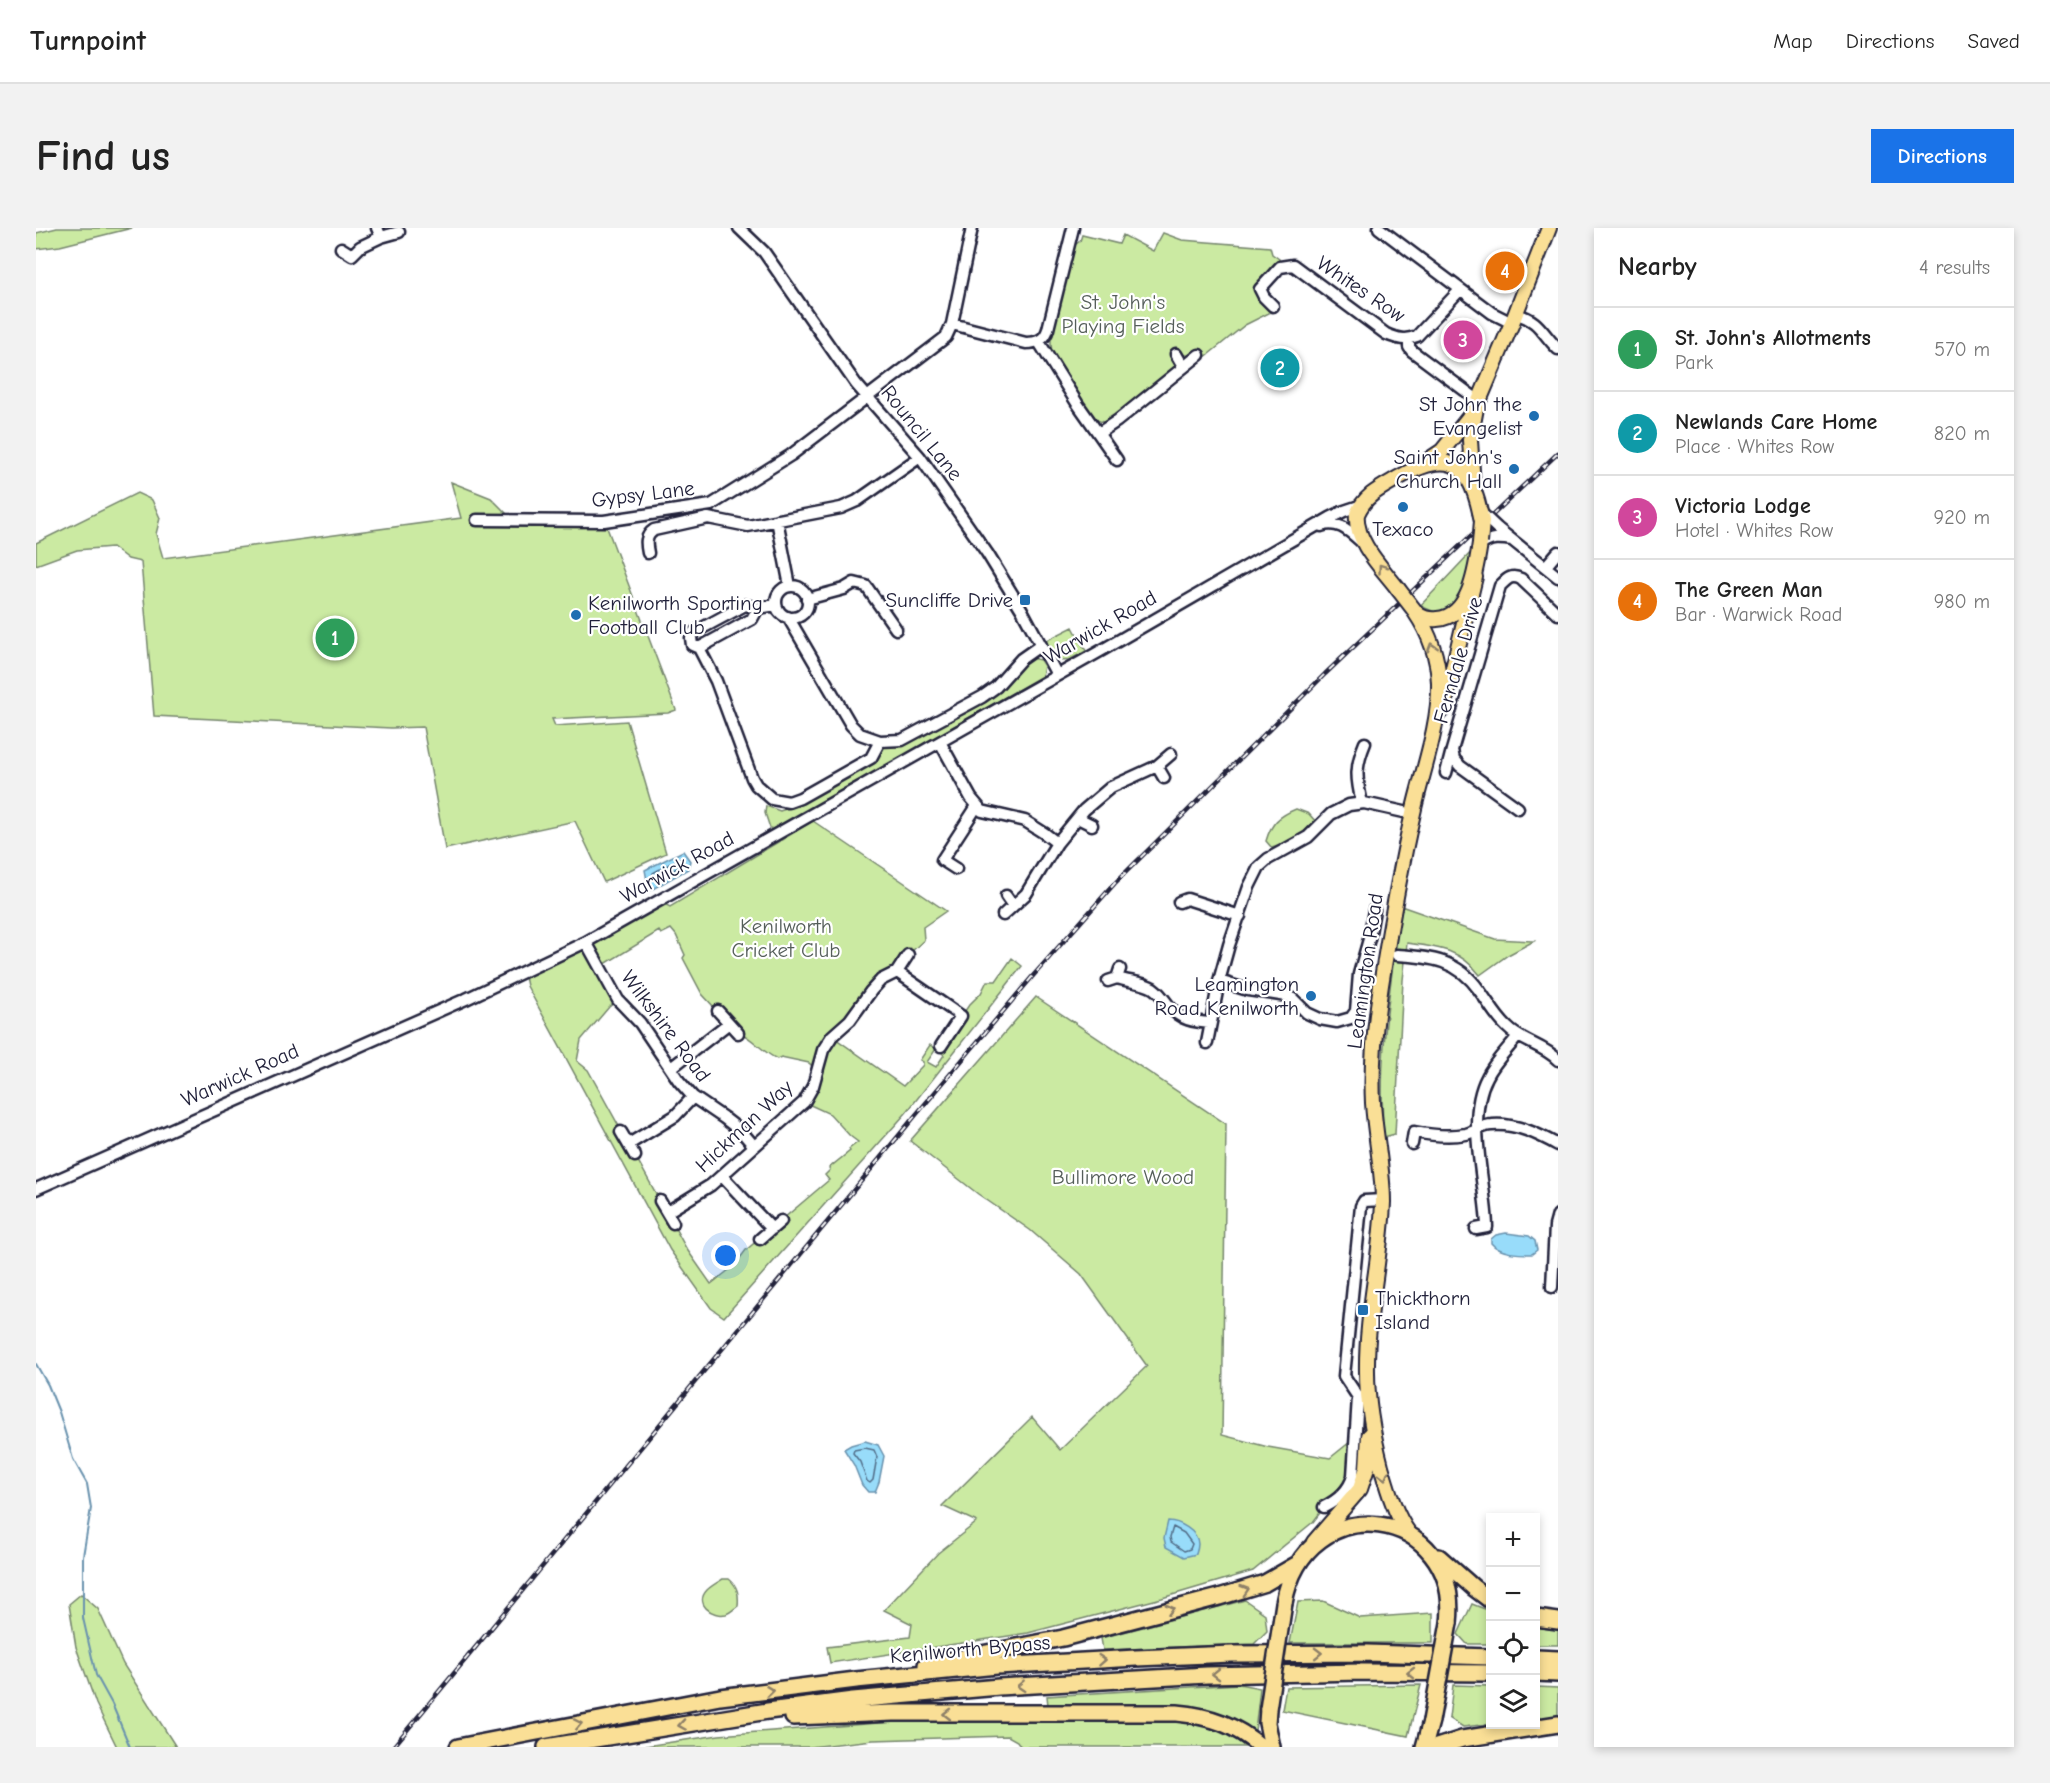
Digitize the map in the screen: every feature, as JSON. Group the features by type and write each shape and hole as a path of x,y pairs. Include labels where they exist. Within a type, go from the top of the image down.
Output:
{"highway":[{"path":"1272,1747 1268,1709 1284,1603 1296,1565 1311,1546 1342,1528 1364,1524 1387,1526 1410,1535 1444,1560 1486,1596"},
{"path":"1424,1747 1431,1721 1451,1606 1446,1581 1427,1548"},
{"path":"856,1680 1063,1638 1246,1590 1265,1583 1296,1565"},
{"path":"1540,1619 1558,1622"},
{"name":"Kenilworth Bypass","path":"458,1747 720,1697 997,1666 1148,1657 1367,1653 1486,1657"},
{"path":"1540,1658 1558,1659"},
{"name":"Kenilworth Bypass","path":"546,1747 853,1700 999,1687 1207,1675 1362,1672 1486,1673"},
{"path":"1540,1674 1558,1674"},
{"path":"708,1721 893,1713 1177,1713 1197,1715 1223,1722 1243,1733 1261,1747"},
{"path":"1437,1747 1462,1739 1558,1724"}],"main road":[{"path":"1477,404 1442,451 1372,493 1362,505 1357,519 1360,533 1367,546 1415,612 1420,617 1428,619 1439,619 1449,615 1462,604 1474,577 1482,521 1473,486 1470,440 1477,404 1514,319 1548,228"},
{"path":"1418,467 1433,462 1446,462 1460,469 1473,486"},
{"name":"Leamington Road","path":"1428,751 1442,713 1467,615 1474,577"},
{"name":"Leamington Road","path":"1311,1546 1359,1489 1368,1461 1370,1419 1367,1380 1368,1353 1383,1200 1373,1085 1376,1032 1389,942 1413,814 1436,713 1439,686 1438,671 1428,633 1415,612"},
{"name":"Leamington Road","path":"1370,1419 1387,1485 1398,1516 1410,1535"}],"street":[{"name":"Rouncil Lane","path":"740,228 764,252 845,369 921,457 983,546 1058,675"},
{"path":"972,228 952,324 1026,343 1039,342 1044,338 1048,329 1073,228"},
{"path":"1379,228 1492,313 1514,319 1526,317 1537,324 1558,349"},
{"path":"341,248 352,259 360,247 379,233 399,232"},
{"name":"Whites Row","path":"1282,256 1386,334 1399,339 1417,336 1460,290"},
{"name":"Whites Row","path":"1273,306 1260,289 1280,267 1293,266"},
{"name":"Gypsy Lane","path":"477,520 604,521 711,505 790,456 943,340 950,333 952,324"},
{"name":"Whites Row","path":"1409,339 1409,347 1413,351 1454,382 1477,404"},
{"path":"1039,342 1071,395 1118,460"},
{"path":"1176,354 1183,366"},
{"path":"1099,433 1134,408 1199,355"},
{"path":"648,553 646,540 649,533 654,530 708,518 748,526 851,504 921,457"},
{"name":"Warwick Road","path":"36,1189 529,970 586,942 1312,529 1344,511 1362,505"},
{"path":"1480,511 1497,528 1558,577"},
{"path":"777,520 790,586"},
{"name":"Warwick Road","path":"1312,529 1327,524 1340,526 1367,546"},
{"path":"1480,545 1497,538 1513,540"},
{"path":"1546,566 1558,552"},
{"name":"Ferndale Drive","path":"1446,773 1500,586 1509,577 1515,576 1558,614"},
{"path":"807,599 860,583 866,586 896,629"},
{"path":"788,617 801,615 807,606 807,599 801,588 790,586 779,593 776,605 778,610 788,617 851,724 860,734 879,741 902,740 982,697 996,687 1021,659 1041,645"},
{"path":"776,605 758,608 745,605 693,633 690,641 694,647 699,648 716,681 752,778 764,794 772,799 789,802 800,798 871,758 879,741"},
{"path":"699,648 752,619 758,608"},
{"path":"940,742 977,806 990,814 1025,821 1057,843"},
{"path":"1362,803 1356,779 1356,753 1365,743"},
{"name":"Ferndale Drive","path":"1452,750 1454,759 1460,766 1519,808"},
{"path":"1002,915 1026,894 1057,843 1078,818 1111,787 1156,766 1171,754"},
{"path":"1156,766 1164,778"},
{"path":"1207,1043 1229,945 1252,880 1259,867 1268,858 1308,837 1335,811 1348,805 1362,803 1413,814"},
{"path":"956,869 937,858 977,806"},
{"path":"1078,818 1092,825"},
{"path":"1006,896 1013,906"},
{"path":"1186,897 1239,916"},
{"path":"1220,981 1248,990 1287,996 1307,1013 1320,1019 1350,1024 1356,1011 1359,974 1370,939 1374,910"},
{"name":"Wilkshire Road","path":"586,942 618,1000 640,1023 679,1081 693,1097 733,1125 754,1146"},
{"path":"1389,942 1391,949 1397,955 1419,957 1456,967 1467,974 1506,1027 1518,1036 1557,1056"},
{"name":"Hickman Way","path":"667,1212 711,1185 804,1102 813,1086 823,1050 832,1036 849,1020 881,980 897,972 908,955"},
{"path":"1385,965 1397,955"},
{"path":"897,972 961,1016"},
{"path":"1115,976 1152,988 1176,1013 1184,1018 1195,1022 1211,1023"},
{"path":"942,1046 969,1005"},
{"path":"718,1011 738,1033"},
{"path":"671,1068 729,1023"},
{"path":"1487,1227 1479,1164 1480,1092 1487,1075 1518,1036"},
{"path":"629,1144 675,1116 693,1097"},
{"path":"1412,1144 1414,1128 1456,1135 1468,1134 1478,1128 1495,1124 1525,1129 1558,1145"},
{"path":"621,1132 635,1156"},
{"path":"722,1176 772,1229"},
{"path":"1324,1507 1343,1494 1353,1476 1358,1397 1345,1379 1361,1206 1367,1200 1383,1200"},
{"path":"660,1201 673,1223"},
{"path":"1552,1287 1555,1226 1558,1215"},
{"path":"760,1239 781,1221"},
{"path":"1346,1350 1368,1353"}],"green space":[{"path":"57,228 132,228 60,246 36,249 36,233"},
{"name":"St. John's Playing Fields","path":"1163,233 1182,240 1270,247 1272,254 1279,259 1280,263 1258,288 1273,306 1271,312 1245,325 1204,358 1180,354 1175,360 1176,365 1173,371 1109,422 1100,421 1087,411 1066,379 1051,349 1051,334 1072,247 1080,241 1082,235 1119,244 1123,235 1153,251"},
{"path":"451,482 491,498 511,518 603,517 676,710 668,713 552,719 555,726 627,721 666,853 604,882 575,821 445,849 423,727 391,728 154,716 141,562 128,559 112,547 77,550 36,565 36,543 137,493 152,500 160,518 156,534 163,558 461,518"},
{"path":"1473,550 1465,586 1459,600 1440,614 1420,606"},
{"path":"1073,627 1086,651 1071,659 1061,661 1057,659 1045,641"},
{"path":"1031,658 1040,660 1044,666 1042,676 771,831 765,813 766,806 780,811 791,807 876,759 884,747 900,746 990,698 1006,684 1020,666"},
{"path":"1296,809 1309,814 1316,822 1292,841 1272,848 1266,841 1270,829 1280,817"},
{"name":"Kenilworth Cricket Club","path":"813,821 946,911 923,927 924,940 881,980 832,1036 903,1086 923,1065 920,1060 930,1045 936,1049 927,1062 936,1067 944,1055 941,1046 969,1005 981,993 987,981 996,981 1012,958 1022,966 906,1113 724,1317 711,1308 670,1250 527,986 524,972 659,901 670,907","holes":["671,929 685,955 683,958 702,994 738,1033 746,1036 772,1056 777,1059 781,1057 809,1063 817,1071 804,1102 830,1114 858,1142 829,1168 830,1170 825,1175 829,1180 746,1250 734,1266 711,1284 686,1248 588,1070 577,1061 581,1040 609,1007 618,1000 600,967 659,931 661,934"]},
{"path":"1401,906 1495,939 1534,941 1508,955 1480,975 1465,960 1448,951 1407,943 1395,1134 1384,1137 1382,1079 1384,1050"},
{"name":"Bullimore Wood","path":"1036,997 1226,1124 1222,1435 1268,1447 1330,1458 1350,1442 1346,1479 1313,1522 1253,1571 1162,1598 1028,1633 830,1663 827,1647 910,1637 912,1624 884,1610 938,1553 977,1522 942,1506 1032,1417 1060,1450 1147,1366 1081,1274 1030,1230 978,1194 910,1141"},
{"path":"723,1579 729,1579 736,1588 738,1606 728,1613 721,1614 706,1608 703,1600 707,1590"},
{"path":"81,1594 98,1609 123,1664 176,1747 117,1747 96,1704 76,1647 69,1604"},
{"path":"1245,1600 1265,1614 1267,1631 1254,1644 1103,1650 1101,1638"},
{"path":"1323,1601 1360,1618 1433,1613 1433,1643 1290,1643 1298,1602"},
{"path":"1472,1604 1486,1609 1486,1644 1467,1644 1458,1634"},
{"path":"1540,1628 1558,1630 1558,1645 1540,1645"},
{"path":"1239,1684 1260,1688 1255,1731 1206,1708 1048,1705 1047,1696"},
{"path":"1421,1685 1408,1736 1282,1710 1286,1687"},
{"path":"1453,1685 1486,1686 1486,1724 1463,1727 1449,1718"},
{"path":"1540,1687 1558,1688 1558,1716 1540,1718"},
{"path":"919,1720 1195,1722 1231,1735 1245,1747 1021,1747 1017,1741 1008,1736 873,1740 810,1747 639,1747 719,1735"}],"water":[{"path":"683,851 690,861 688,869 649,891 645,870"},
{"path":"1506,1233 1529,1236 1535,1241 1537,1250 1532,1254 1510,1253 1491,1243 1491,1239 1496,1235"},
{"path":"865,1441 878,1445 884,1456 875,1492 868,1492 862,1485 844,1449"},
{"path":"1168,1521 1182,1525 1195,1535 1198,1544 1196,1554 1184,1557 1166,1547 1164,1538"}],"waterway":[{"path":"36,1364 59,1412 73,1459 87,1484 91,1508 83,1556 83,1618 96,1675 112,1704 130,1747"}],"railway":[{"path":"393,1747 915,1116 1115,883 1325,674 1558,453"}],"place":[{"name":"The Green Man","path":"1505,271"},
{"name":"Victoria Lodge","path":"1463,340"},
{"name":"Newlands Care Home","path":"1280,368"},
{"name":"St John the Evangelist","path":"1534,416"},
{"name":"Saint John's Church Hall","path":"1514,469"},
{"name":"Texaco","path":"1403,507"},
{"name":"Suncliffe Drive","path":"1025,600"},
{"name":"Kenilworth Sporting Football Club","path":"576,615"},
{"name":"St. John's Allotments","path":"335,638"},
{"name":"Leamington Road Kenilworth","path":"1311,996"},
{"name":"Thickthorn Island","path":"1363,1310"}]}
